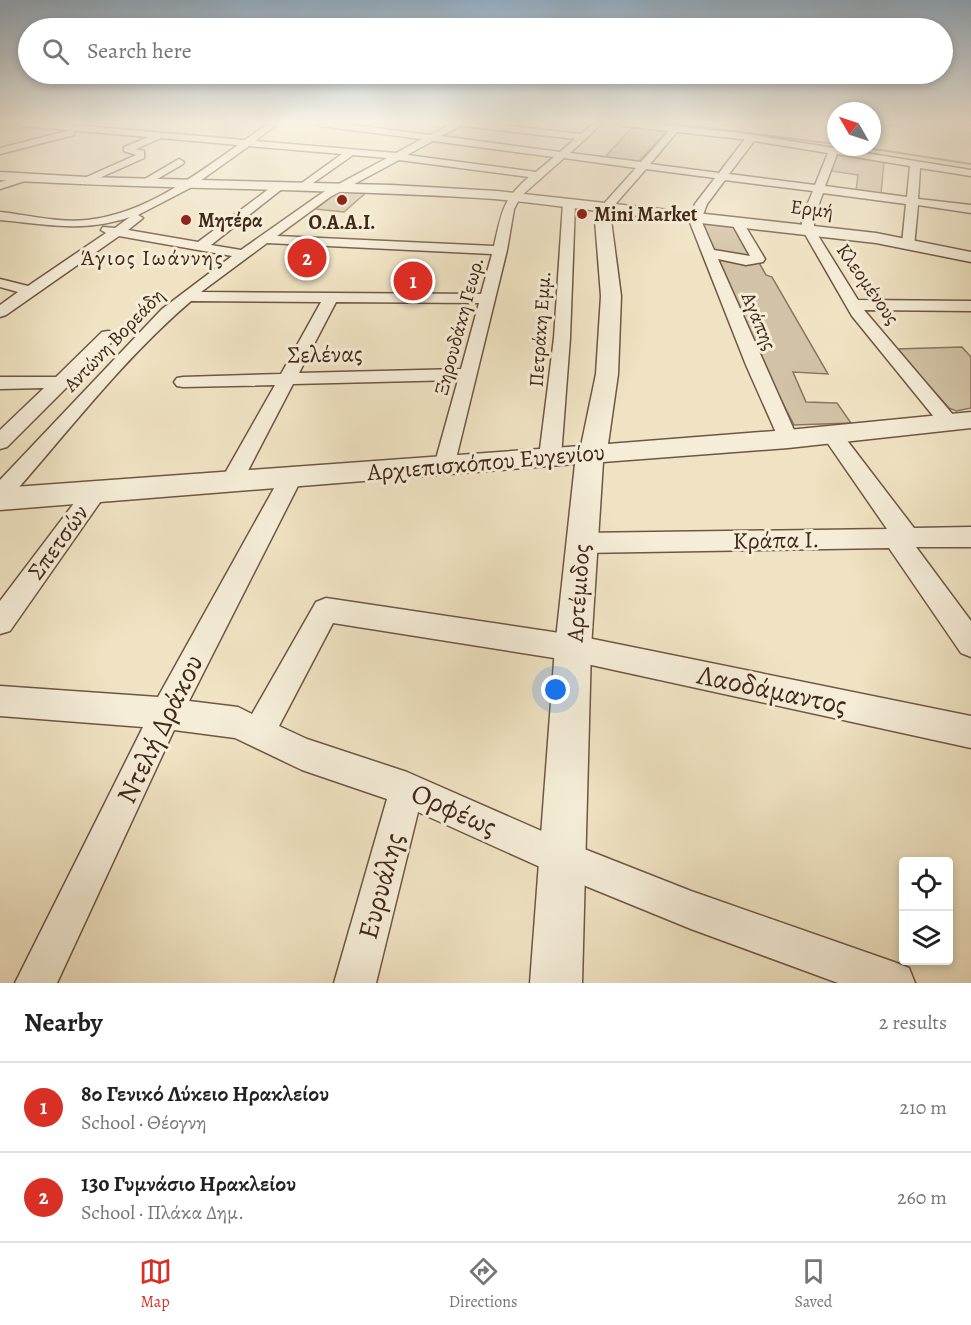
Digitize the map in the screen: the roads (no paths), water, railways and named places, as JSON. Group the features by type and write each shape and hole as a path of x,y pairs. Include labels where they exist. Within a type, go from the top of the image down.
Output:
{"street":[{"path":"86,182 113,169"},
{"path":"143,183 167,169"},
{"path":"87,224 154,204 209,169"},
{"path":"303,188 329,169"},
{"name":"Αντώνη Βορεάδη","path":"0,494 97,386 187,296 264,238 337,188 372,169"},
{"path":"528,169 538,175"},
{"path":"513,197 545,169"},
{"path":"607,207 639,169"},
{"path":"662,169 971,209"},
{"path":"695,217 701,204 728,169"},
{"name":"Κλεομένους","path":"827,169 808,217 808,230 853,305 961,421"},
{"path":"909,244 915,169"},
{"path":"945,169 971,173"},
{"name":"Ερμή","path":"0,176 86,182 391,189 513,197 808,230 909,244 971,257"},
{"path":"0,186 24,178"},
{"path":"200,248 278,187"},
{"name":"Ξηρουδάκη Γεωρ.","path":"445,466 500,250 508,208 513,197"},
{"name":"Πετράκη Εμμ.","path":"550,457 562,338 569,203"},
{"path":"0,312 154,204"},
{"name":"Αρτέμιδος","path":"556,983 573,648 581,543 590,454 598,431 607,374 611,296 603,220 607,207"},
{"path":"0,216 87,224 116,232 242,254"},
{"name":"Αγάπης","path":"695,217 708,253 788,439"},
{"path":"708,253 746,261 756,260 758,257 737,222"},
{"path":"264,238 500,250"},
{"path":"0,283 30,291"},
{"path":"187,296 486,299"},
{"path":"231,482 331,298"},
{"path":"853,305 971,306"},
{"path":"0,442 108,336"},
{"name":"Σελένας","path":"183,382 467,374"},
{"path":"0,383 60,382"},
{"name":"Αρχιεπισκόπου Ευγενίου","path":"0,499 788,439 961,421"},
{"path":"832,435 971,644"},
{"name":"Ντελή Δράκου","path":"36,983 166,713 291,478"},
{"name":"Σπετσών","path":"0,622 95,492"},
{"name":"Κράπα Ι.","path":"581,543 971,537"},
{"path":"259,734 326,610 416,622 573,648"},
{"name":"Λαοδάμαντος","path":"573,648 971,732"},
{"name":"Ορφέως","path":"0,701 166,713 238,723 302,754 407,789 562,858 691,910 888,982"},
{"name":"Ευρυάλης","path":"355,983 407,789"}],"place":[{"name":"Ο.Α.Α.Ι.","path":"342,200"},
{"name":"Mini Market","path":"582,214"},
{"name":"Μητέρα","path":"186,220"},
{"name":"13o Γυμνάσιο Ηρακλείου","path":"307,258"},
{"name":"8ο Γενικό Λύκειο Ηρακλείου","path":"413,281"}],"district":[{"name":"Άγιος Ιωάννης","path":"152,258"}]}
